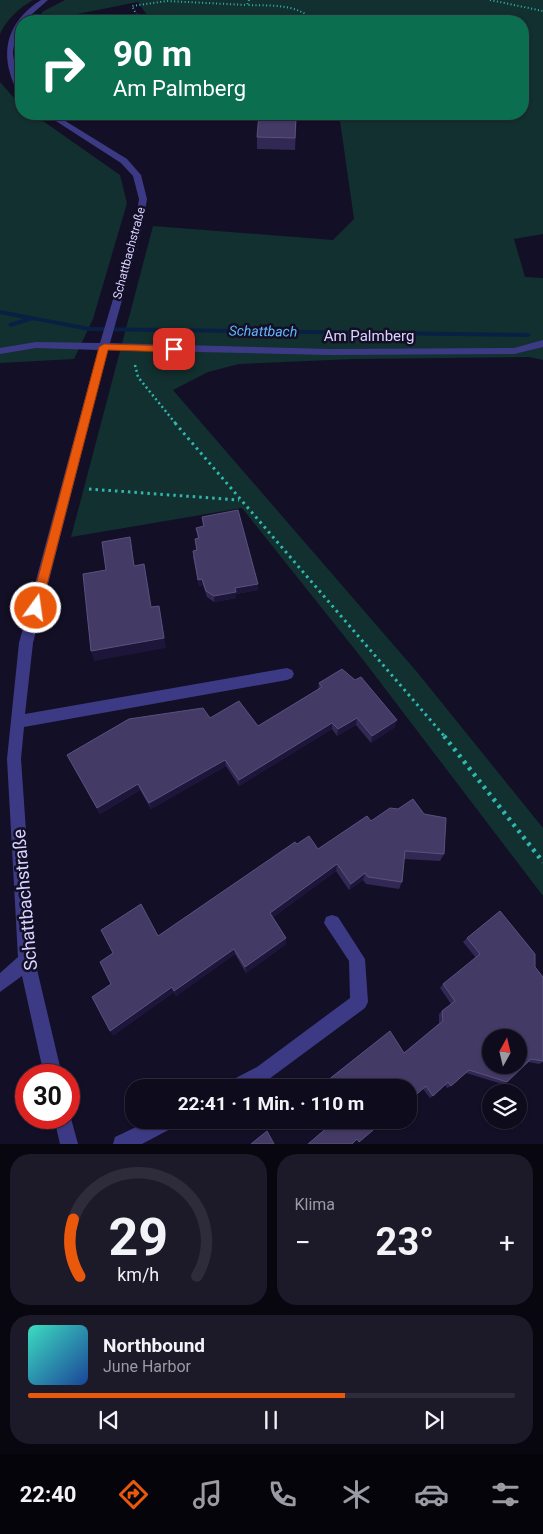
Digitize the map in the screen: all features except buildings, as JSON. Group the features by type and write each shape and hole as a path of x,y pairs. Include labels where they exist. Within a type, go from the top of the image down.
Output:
{"street":[{"path":"24,15 45,0"},
{"path":"15,29 10,39 10,66 15,81"},
{"name":"Schattbachstraße","path":"50,1064 27,961 14,759 17,722 26,644 104,347 141,216 143,200 140,182 124,162 58,120"},
{"name":"Am Palmberg","path":"104,347 330,352 514,351 543,343"},
{"path":"0,351 36,346 104,347"},
{"path":"17,722 286,674"},
{"path":"251,1079 263,1073 360,1002 357,959 332,923"},
{"path":"0,984 27,961"},
{"path":"66,1129 69,1144"},
{"path":"122,1144 152,1129"}],"path":[{"path":"247,5 249,0"},
{"path":"490,0 543,12"},
{"path":"137,15 132,6 167,1 247,5 301,11 310,15"},
{"path":"136,348 135,366 138,377 240,500 391,672 453,746 543,862"},
{"path":"67,488 240,500"}],"green space":[{"path":"0,0 33,0 14,14 0,34"},
{"path":"65,0 543,0 543,234 514,239 525,277 543,278 543,360 529,357 355,359 239,364 208,372 173,390 417,672 543,828 543,896 364,661 242,508 71,537 153,226 333,240 354,219 340,120 529,120 529,15 147,15 138,2 72,15 42,15 42,12"},
{"path":"0,82 15,99 15,120 42,120 120,175 127,203 93,319 74,359 0,363"}],"waterway":[{"name":"Schattbach","path":"0,312 89,329 528,335"},
{"path":"11,325 30,319"}],"route":[{"path":"36,608 104,347 174,349"}]}
